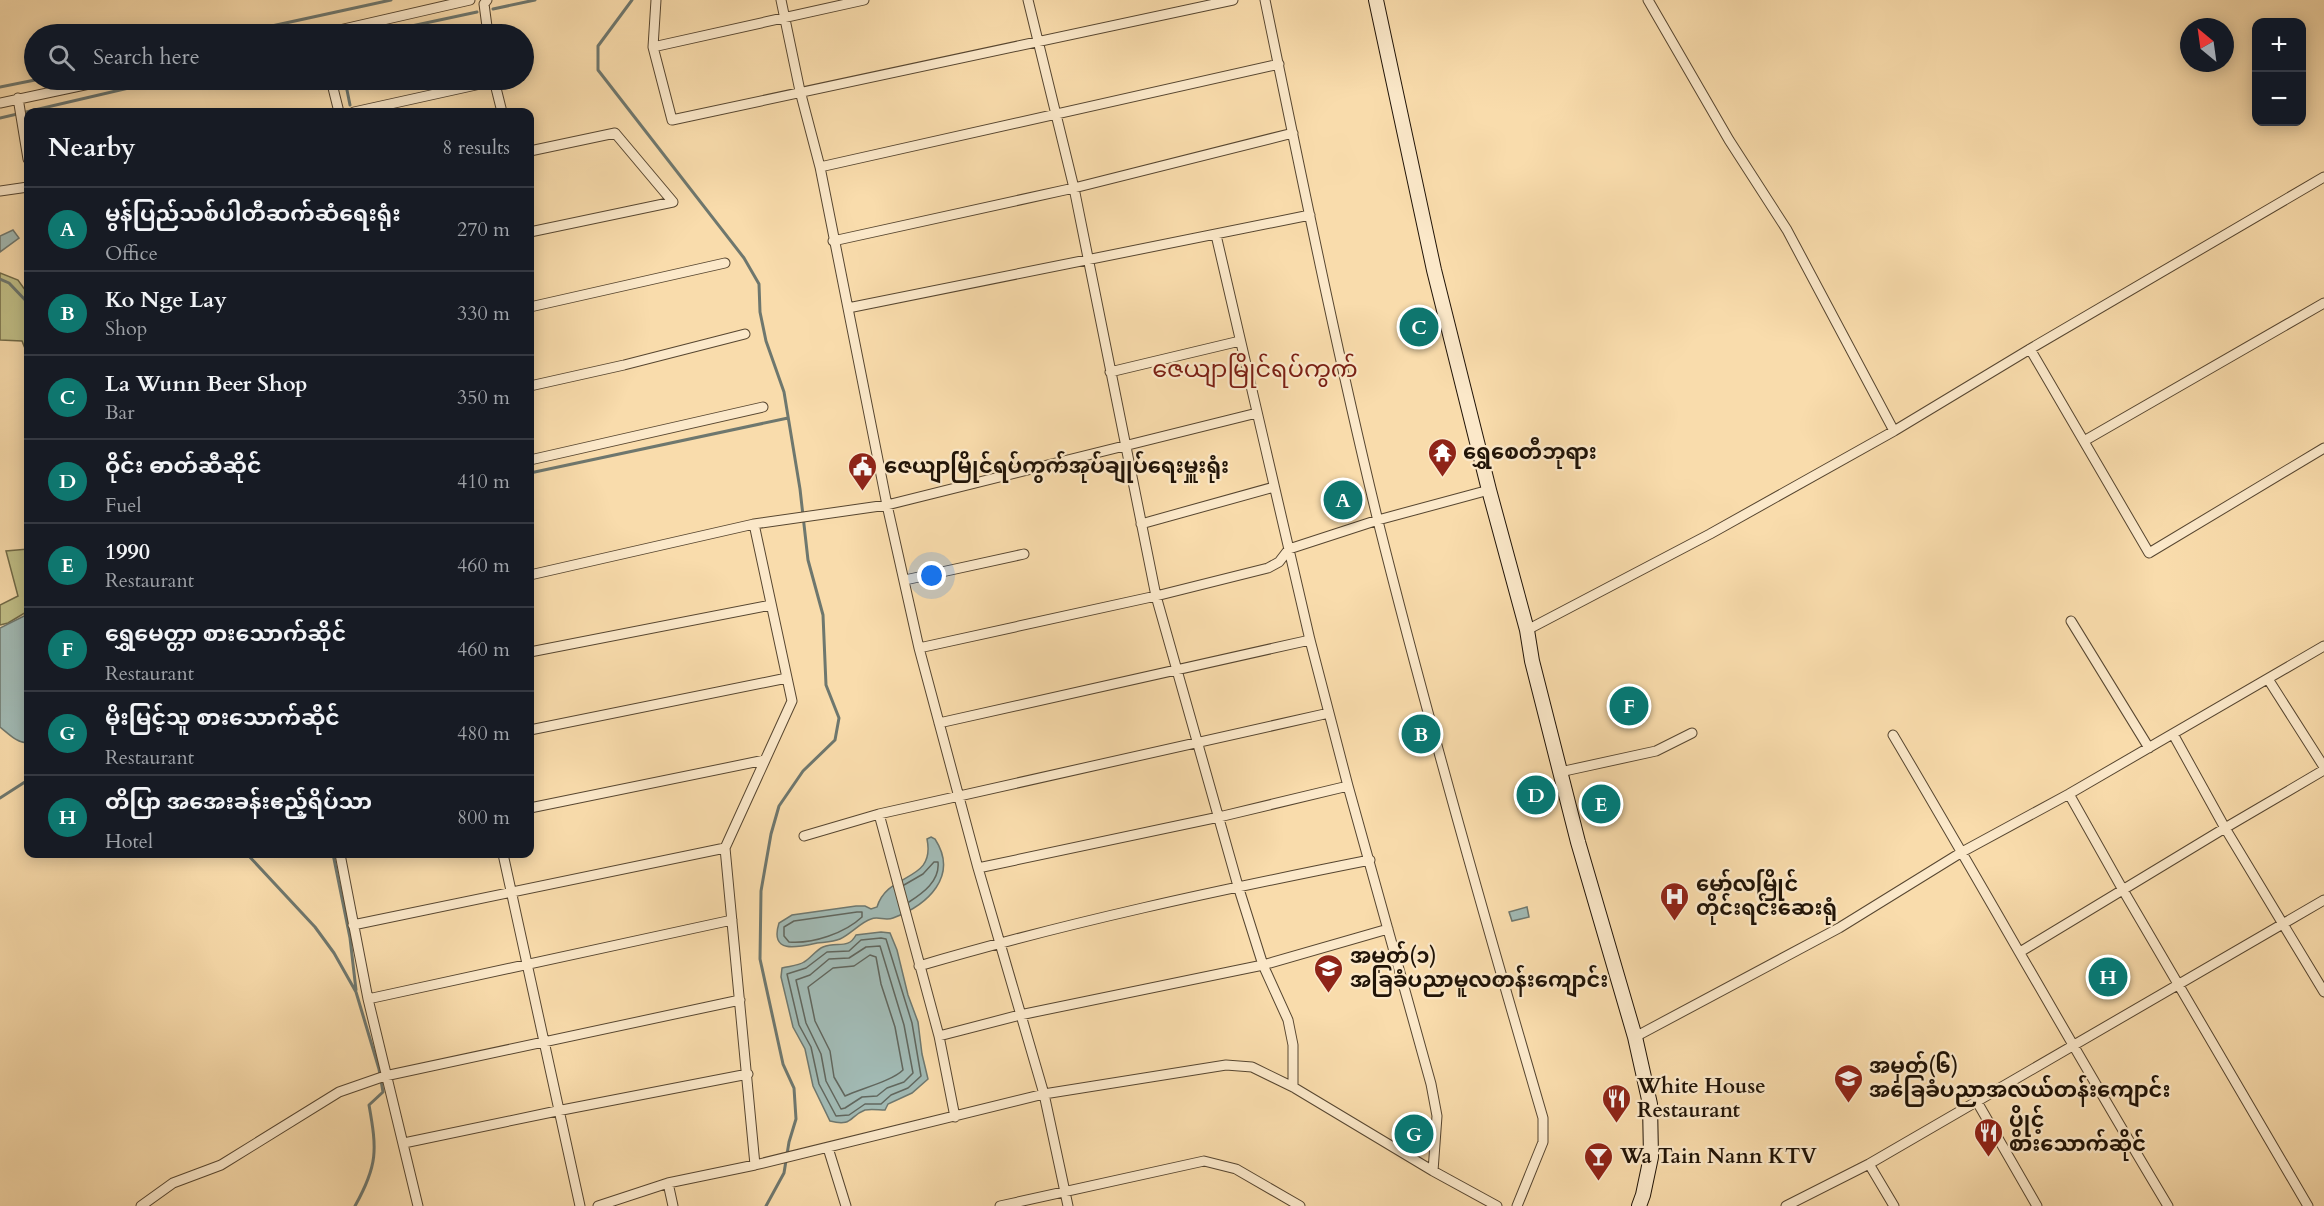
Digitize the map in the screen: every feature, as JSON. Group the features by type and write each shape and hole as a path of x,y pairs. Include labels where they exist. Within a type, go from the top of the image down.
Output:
{"main road":[{"path":"1376,0 1434,270 1527,630 1532,661 1578,842 1635,1036 1650,1104 1650,1157 1639,1206"}],"street":[{"path":"366,24 470,0"},
{"path":"487,0 484,4 487,24"},
{"path":"656,0 653,47 672,120 1233,0"},
{"path":"782,0 800,91 820,167 887,505 919,648 978,868 1044,1094 1068,1206"},
{"path":"653,47 864,0"},
{"path":"1028,0 1036,42 1074,188 1155,596 1238,886 1263,965 1288,1020 1293,1045 1293,1087"},
{"path":"1265,0 1378,520 1486,925 1543,1118 1543,1142 1517,1206"},
{"path":"1648,0 1729,140 1787,230 1894,431"},
{"path":"820,167 1279,64"},
{"path":"0,103 58,90"},
{"path":"334,90 338,108"},
{"path":"372,108 450,90"},
{"path":"496,90 501,108"},
{"path":"18,98 24,135"},
{"path":"534,150 615,133 673,202 534,231"},
{"path":"833,241 1074,188 1293,133"},
{"path":"1527,630 1710,534 1894,431 2324,177"},
{"path":"0,191 24,188"},
{"path":"848,308 1310,215"},
{"path":"1216,235 1310,640 1431,1084 1437,1116 1433,1171"},
{"path":"534,306 725,263"},
{"path":"2084,441 2324,303"},
{"path":"534,385 745,334"},
{"path":"1110,372 1240,341"},
{"path":"2030,349 2149,553 2324,448"},
{"path":"534,459 763,407"},
{"path":"534,574 754,525 887,505 1257,412"},
{"path":"1141,524 1274,487"},
{"path":"919,648 1155,596 1268,568 1279,562 1289,549 1378,520 1489,490"},
{"path":"754,525 792,701 725,848 755,1165"},
{"path":"905,580 1024,554"},
{"path":"534,651 771,605"},
{"path":"2071,621 2149,748"},
{"path":"939,723 1310,640"},
{"path":"1635,1036 1839,928 1962,852 2069,794 2324,646"},
{"path":"534,729 787,678"},
{"path":"2020,952 2324,769 2268,679"},
{"path":"804,836 879,814 958,795 1199,744 1329,713"},
{"path":"1560,772 1656,751 1692,733"},
{"path":"2173,734 2225,828 2324,992"},
{"path":"1893,735 2020,952 2072,1046 2168,1206"},
{"path":"534,807 765,760"},
{"path":"978,868 1220,817 1348,786"},
{"path":"2069,794 2308,1206"},
{"path":"879,814 939,1036 955,1117"},
{"path":"352,925 725,848"},
{"path":"341,858 352,925 385,1076 404,1143 418,1206"},
{"path":"504,858 557,1111 580,1206"},
{"path":"919,966 1001,942 1238,886 1370,861"},
{"path":"1786,1206 1869,1164 2324,900"},
{"path":"368,999 732,920"},
{"path":"939,1036 1020,1016 1263,965 1388,929"},
{"path":"141,1206 173,1183 220,1165 339,1092 385,1076 740,1000"},
{"path":"598,1206 668,1183 828,1148 1044,1094 1226,1065 1252,1067 1293,1087 1433,1171 1497,1206"},
{"path":"404,1143 748,1074"},
{"path":"1976,1100 2037,1206"},
{"path":"828,1148 846,1206"},
{"path":"1000,1206 1204,1161 1236,1169 1300,1206"},
{"path":"1869,1164 1894,1206"},
{"path":"668,1183 673,1206"}],"shaded area":[{"path":"0,273 18,280 24,288 24,346 22,341 0,340"},
{"path":"24,549 24,613 0,625 0,605 18,596 6,551"}],"water":[{"path":"13,230 19,238 0,252 0,236"},
{"path":"24,616 24,743 0,727 0,628"},
{"path":"931,837 935,839 942,852 941,877 936,888 918,905 893,918 874,918 867,921 835,941 794,947 782,944 778,940 779,923 792,915 856,906 871,909 877,907 891,887 925,863 928,853 927,839"},
{"path":"1527,907 1529,917 1512,921 1509,912"},
{"path":"890,933 897,950 908,995 918,1022 928,1079 912,1093 888,1104 885,1110 865,1110 843,1123 830,1121 813,1086 805,1049 793,1027 781,977 782,968 802,963 828,945 846,944 856,935"}],"waterway":[{"path":"281,24 391,0"},
{"path":"493,9 535,0"},
{"path":"632,0 598,46 598,70 744,258 759,284 760,312 766,341 784,392 800,489 808,560 823,615 826,685 839,718 835,740 803,771 779,806 771,834 761,891 760,959 783,1064 794,1088 796,1119 789,1142 784,1173 766,1206"},
{"path":"421,24 477,12"},
{"path":"0,87 24,82"},
{"path":"43,108 120,90"},
{"path":"347,90 350,105"},
{"path":"0,118 24,112"},
{"path":"0,279 9,283 24,299"},
{"path":"534,472 788,418"},
{"path":"0,798 24,783"},
{"path":"251,858 315,927 334,953 356,992 379,1069 383,1092 369,1105 374,1157 363,1192 355,1206"},
{"path":"334,858 350,938 356,990"}],"place":[{"name":"La Wunn Beer Shop","path":"1419,327"},
{"name":"ရွှေစေတီဘုရား","path":"1442,478"},
{"name":"ဇေယျာမြိုင်ရပ်ကွက်အုပ်ချုပ်ရေးမှူးရုံး","path":"863,492"},
{"name":"မွန်ပြည်သစ်ပါတီဆက်ဆံရေးရုံး","path":"1343,500"},
{"name":"ရွှေမေတ္တာ စားသောက်ဆိုင်","path":"1629,706"},
{"name":"Ko Nge Lay","path":"1421,734"},
{"name":"ဝိုင်း ဓာတ်ဆီဆိုင်","path":"1536,795"},
{"name":"1990","path":"1601,804"},
{"name":"မော်လမြိုင် တိုင်းရင်းဆေးရုံ","path":"1675,922"},
{"name":"တိပြာ အအေးခန်းဧည့်ရိပ်သာ","path":"2108,977"},
{"name":"အမှတ်(၁) အခြခံပညာမူလတန်းကျောင်း","path":"1329,994"},
{"name":"အမှတ်(၆) အခြေခံပညာအလယ်တန်းကျောင်း","path":"1848,1104"},
{"name":"White House Restaurant","path":"1616,1124"},
{"name":"မိုးမြင့်သူ စားသောက်ဆိုင်","path":"1414,1134"},
{"name":"ပွိုင့် စားသောက်ဆိုင်","path":"1988,1158"},
{"name":"Wa Tain Nann KTV","path":"1599,1182"}],"district":[{"name":"ဇေယျာမြိုင်ရပ်ကွက်","path":"1255,369"}]}
